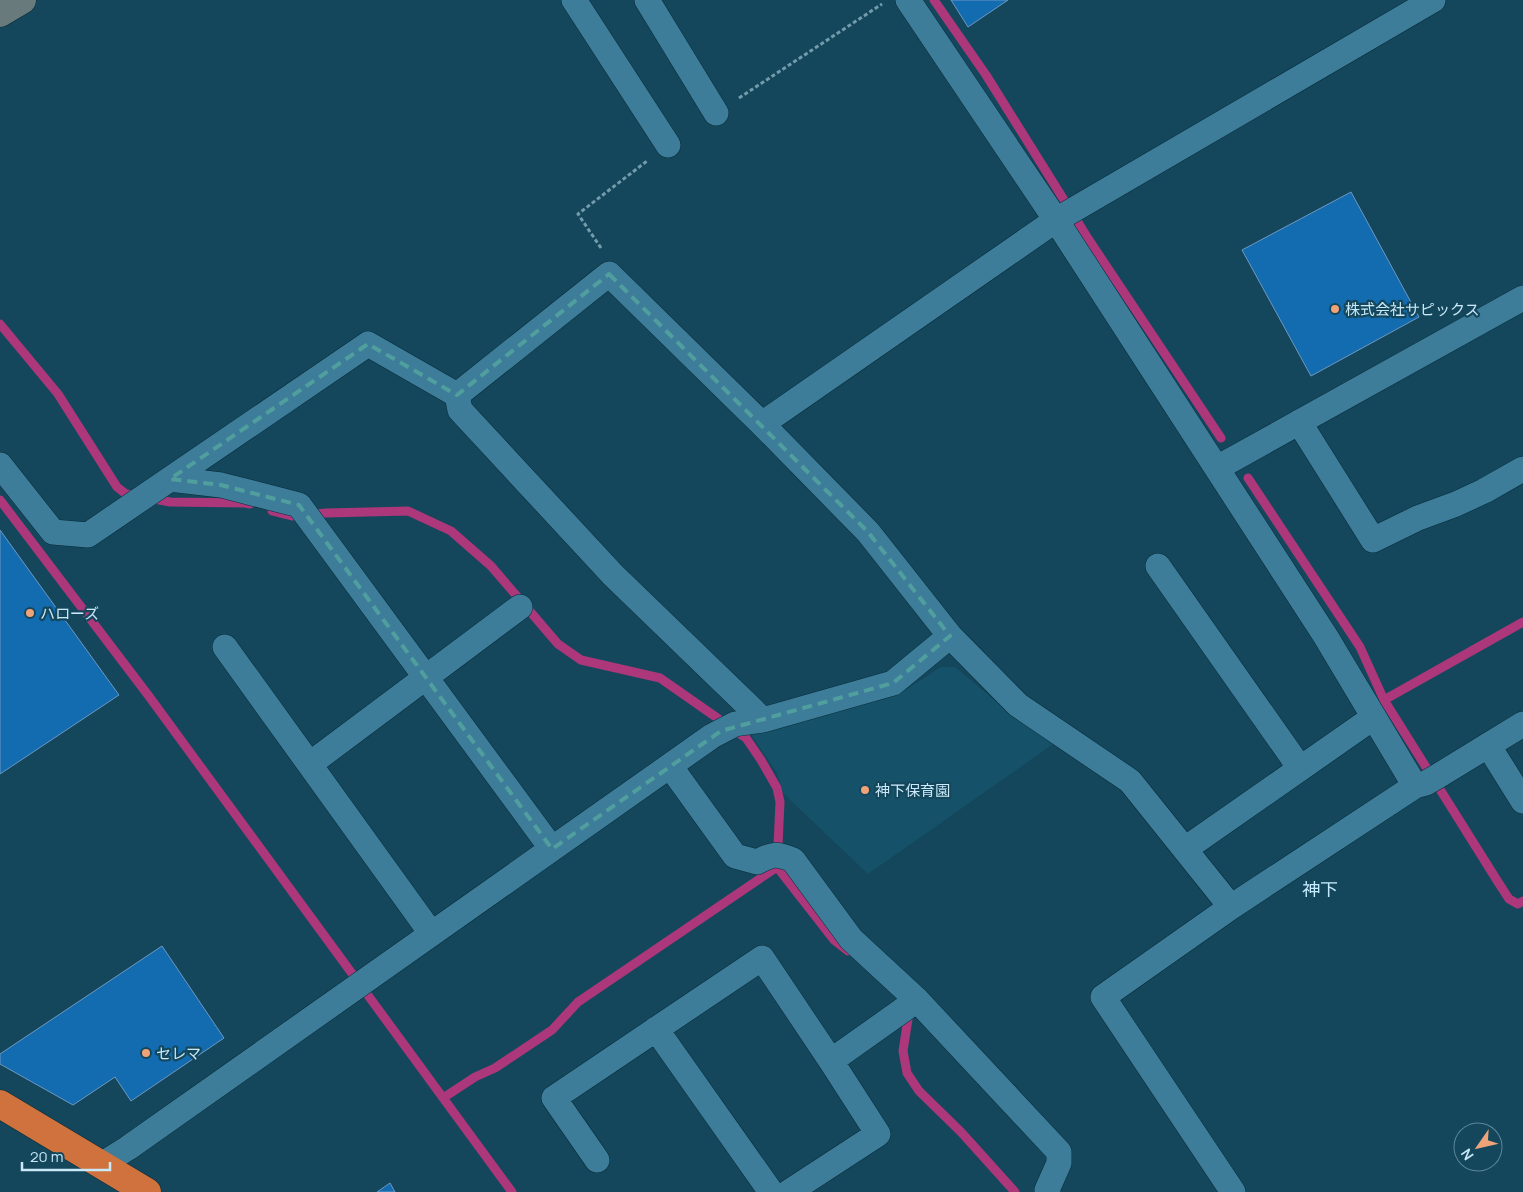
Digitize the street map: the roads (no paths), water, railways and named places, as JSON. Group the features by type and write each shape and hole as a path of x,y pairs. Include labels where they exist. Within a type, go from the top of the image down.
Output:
{"highway":[{"path":"0,1104 147,1192"}],"street":[{"path":"0,13 22,0"},
{"path":"574,0 668,145"},
{"path":"647,0 716,113"},
{"path":"908,0 1066,215 1217,468 1326,637 1374,717 1427,782"},
{"path":"762,424 1066,215 1433,0"},
{"path":"458,395 609,274 762,424 868,532 950,636 1018,705 1130,781 1231,907"},
{"path":"1217,468 1523,298"},
{"path":"0,465 53,532 88,535 368,344 458,395"},
{"path":"458,395 460,410 613,575 763,720"},
{"path":"1299,422 1373,540 1418,518 1484,491 1523,469"},
{"path":"170,479 221,485 299,505 552,849"},
{"path":"1158,566 1300,768"},
{"path":"310,764 520,607"},
{"path":"101,1165 128,1148 670,766 728,728 893,684 950,636"},
{"path":"225,647 431,933"},
{"path":"1185,849 1374,717"},
{"path":"1232,1192 1103,997 1231,907 1427,782 1523,724"},
{"path":"1488,745 1523,801"},
{"path":"670,766 735,856 756,862 776,855 793,860 851,939 917,1000 1058,1152 1059,1163 1047,1190 1048,1192"},
{"path":"597,1160 554,1098 762,958 878,1134 789,1192"},
{"path":"831,1061 917,1000"},
{"path":"656,1029 771,1192"}],"waterway":[{"path":"934,0 986,75 1087,237 1221,438"},
{"path":"0,324 58,394 117,487 126,494 136,496"},
{"path":"1248,478 1360,647 1384,700 1509,899 1518,904 1523,901"},
{"path":"149,498 170,502 250,504"},
{"path":"0,500 148,695 512,1192"},
{"path":"272,511 292,516 326,513 408,511 451,531 491,566 558,644 581,660 660,678 746,738 777,788 780,802 777,867 834,940 848,951"},
{"path":"1384,700 1523,622"},
{"path":"443,1098 475,1077 495,1068 552,1030 578,1002 777,867"},
{"path":"908,1019 903,1051 907,1073 919,1091 961,1132 1015,1192"}],"place":[{"name":"株式会社サピックス","path":"1335,309"},
{"name":"ハローズ","path":"30,613"},
{"name":"神下保育園","path":"865,790"},
{"name":"セレマ","path":"146,1053"}],"district":[{"name":"神下","path":"1320,889"}]}
